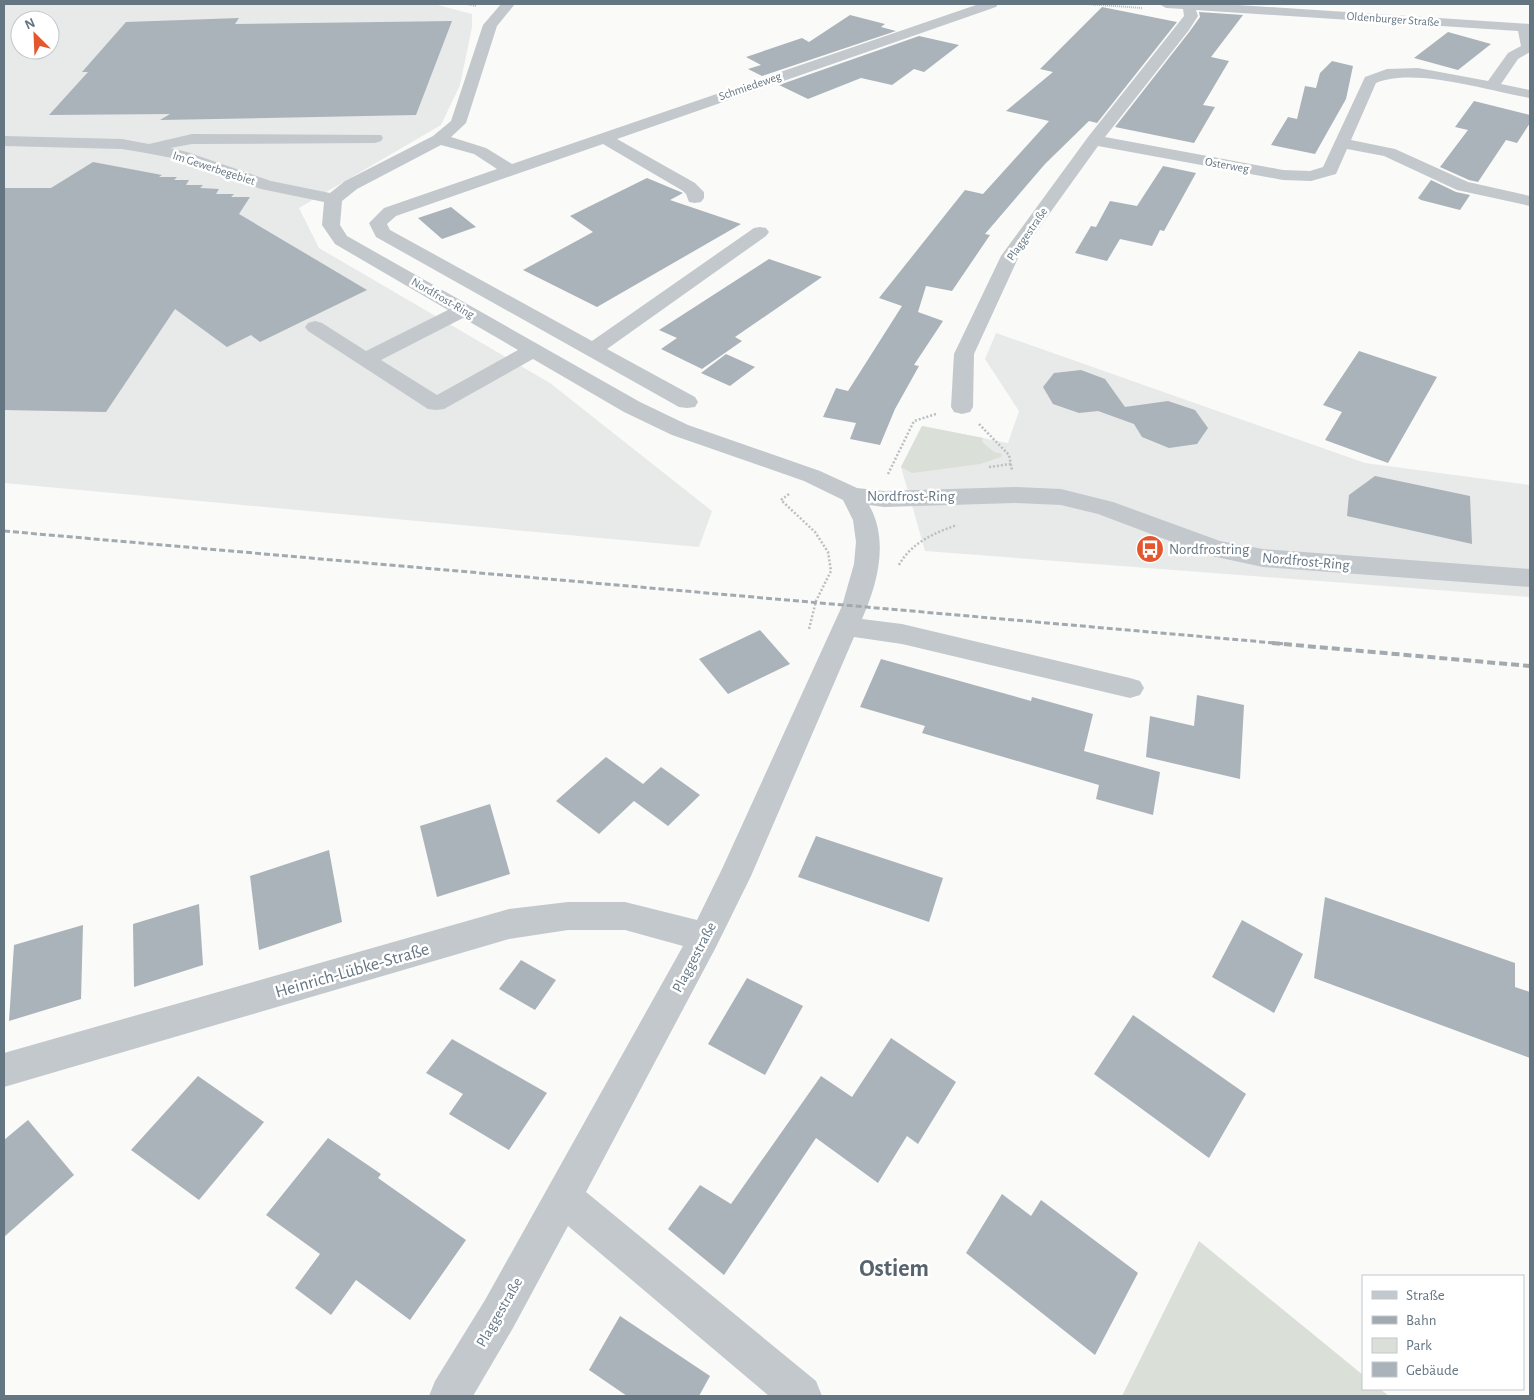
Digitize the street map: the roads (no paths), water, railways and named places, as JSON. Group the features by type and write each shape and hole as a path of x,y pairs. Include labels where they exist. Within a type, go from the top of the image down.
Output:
{"street":[{"path":"333,199 351,185 439,139 458,123 488,16 508,4"},
{"name":"Schmiedeweg","path":"687,402 382,233 378,223 390,212 991,4"},
{"name":"Oldenburger Straße","path":"1166,4 1527,27"},
{"name":"Plaggestraße","path":"962,406 964,354 1010,256 1094,140 1184,27 1191,16 1188,5"},
{"path":"1492,86 1513,56 1528,48 1527,27"},
{"name":"Osterweg","path":"1094,140 1283,175 1311,176 1330,170 1370,80 1387,73 1418,72 1530,94"},
{"path":"603,137 689,187 695,192 695,198"},
{"path":"146,148 192,139 375,138"},
{"path":"439,139 480,151 510,170"},
{"name":"Im Gewerbegebiet","path":"4,141 122,144 146,148 181,155 267,185 333,199"},
{"path":"1342,143 1389,152 1463,186 1530,201"},
{"name":"Nordfrost-Ring","path":"333,199 332,225 341,240 632,407 680,430 812,476 852,495 884,499 1016,494 1061,497 1105,508 1216,549 1262,558 1530,578"},
{"path":"592,350 760,232"},
{"path":"366,359 463,310"},
{"path":"315,327 436,404 533,350"},
{"name":"Plaggestraße","path":"450,1396 499,1314 563,1198 705,938 735,876 855,606 866,568 869,544 865,520 852,495"},
{"path":"846,626 902,634 1130,688"},
{"name":"Heinrich-Lübke-Straße","path":"4,1070 509,924 568,916 625,916 705,938"},
{"path":"563,1198 801,1396"}],"railway":[{"path":"4,531 1286,644"},
{"path":"1272,643 1530,666"}],"place":[{"name":"Nordfrostring","path":"1150,549"}],"district":[{"name":"Ostiem","path":"894,1268"}]}
